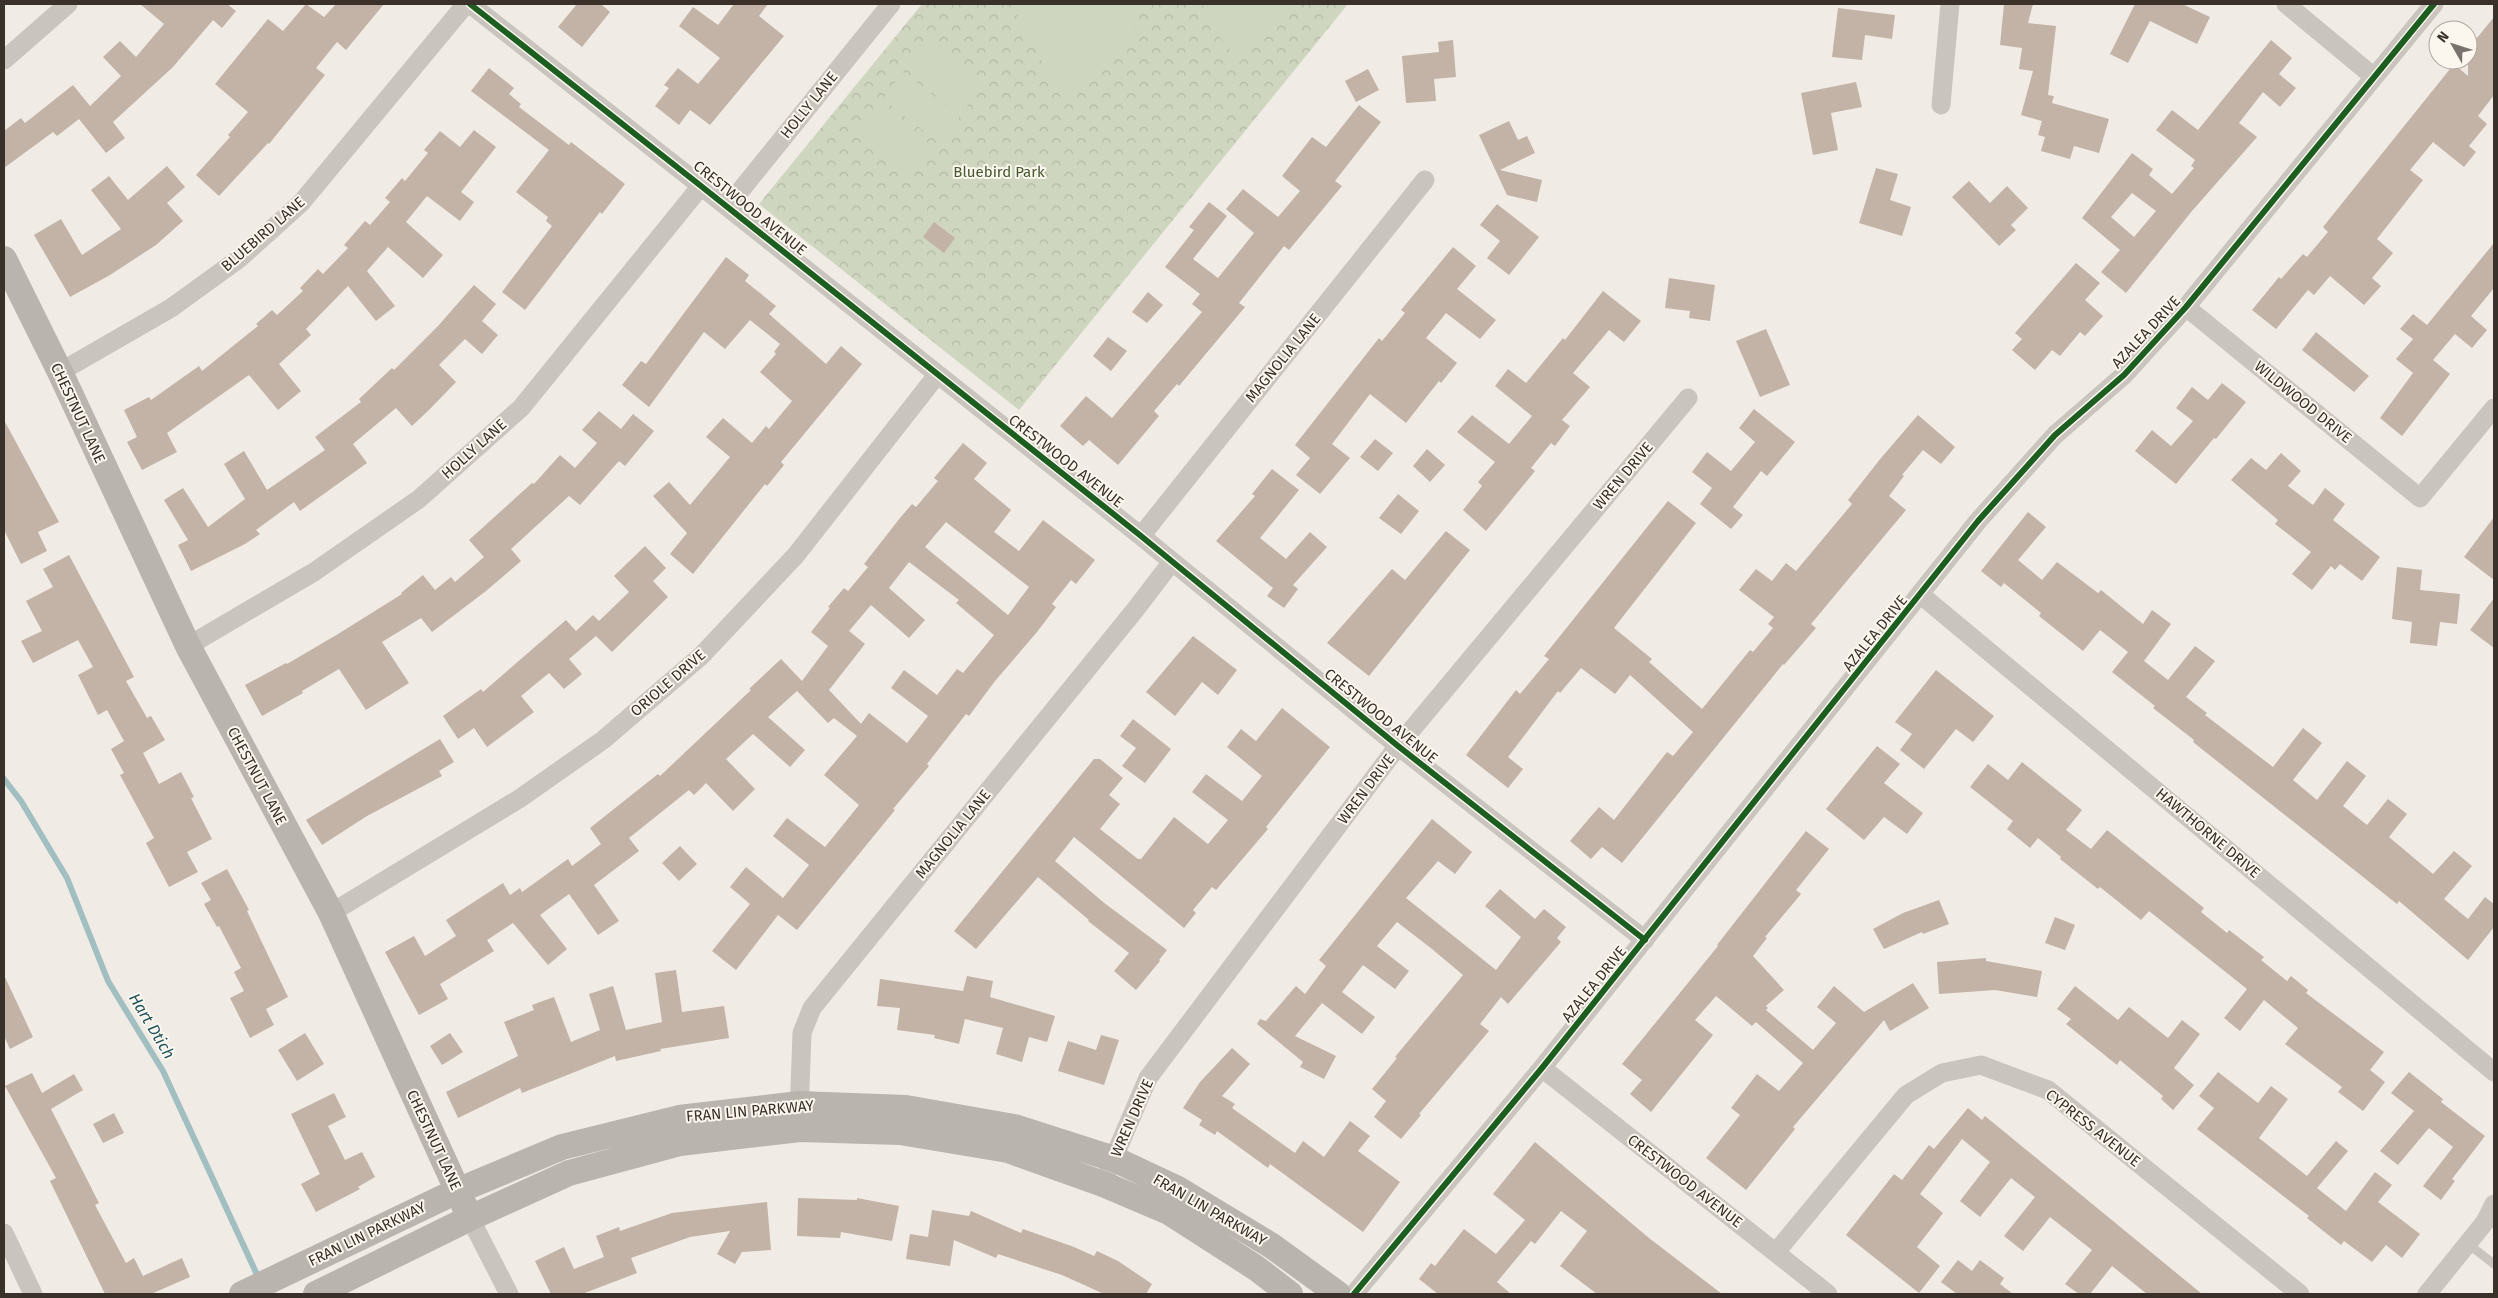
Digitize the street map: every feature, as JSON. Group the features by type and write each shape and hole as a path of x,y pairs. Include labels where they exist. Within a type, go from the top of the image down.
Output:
{"street":[{"path":"4,60 68,4"},
{"name":"CRESTWOOD AVENUE","path":"468,4 728,206 937,375 1141,536 1171,563 1398,746 1645,940"},
{"name":"BLUEBIRD LANE","path":"60,372 172,308 240,258 301,203 468,4"},
{"name":"HOLLY LANE","path":"728,206 891,4"},
{"path":"1941,105 1950,4"},
{"path":"2286,4 2374,77"},
{"name":"AZALEA DRIVE","path":"1354,1294 1542,1068 1921,595 1978,521 2055,435 2124,374 2186,307 2434,4"},
{"name":"MAGNOLIA LANE","path":"1141,536 1425,180"},
{"name":"HOLLY LANE","path":"188,646 314,572 419,499 521,408 702,186"},
{"name":"CHESTNUT LANE","path":"4,259 60,372 188,646 330,913 457,1191 509,1294"},
{"name":"WILDWOOD DRIVE","path":"2186,307 2420,498 2494,408"},
{"name":"ORIOLE DRIVE","path":"330,913 527,794 603,740 701,656 796,555 937,375"},
{"name":"WREN DRIVE","path":"1103,1184 1148,1078 1398,746 1688,398"},
{"name":"MAGNOLIA LANE","path":"800,1116 802,1033 812,1008 1171,563"},
{"name":"HAWTHORNE DRIVE","path":"1921,595 2494,1072"},
{"name":"CYPRESS AVENUE","path":"1776,1252 1906,1095 1942,1073 1981,1065 2048,1090 2300,1294"},
{"name":"CRESTWOOD AVENUE","path":"1542,1068 1828,1294"},
{"name":"FRAN LIN PARKWAY","path":"242,1294 457,1191 562,1147 679,1118 800,1116 906,1108 1014,1127 1114,1159 1178,1189 1257,1236 1338,1294"},
{"name":"FRAN LIN PARKWAY","path":"324,1290 470,1218 569,1173 680,1142 800,1116 1008,1150 1103,1184 1169,1212 1256,1268 1290,1294"},
{"path":"2427,1294 2485,1222 2494,1204"},
{"path":"4,1233 33,1294"}],"lane":[{"path":"2468,1244 2494,1264"}],"green space":[{"name":"Bluebird Park","path":"922,4 1348,4 1019,410 759,204"},
{"path":"1012,4 1143,4 1135,31 1096,79 1061,98"},
{"path":"1203,4 1296,4 1240,62 1212,28"},
{"path":"929,39 985,83 965,109 909,65"},
{"path":"903,72 960,116 939,143 883,99"},
{"path":"878,106 934,150 913,176 857,132"}],"building":[{"path":"140,4 227,4 236,11 222,28 213,20 173,67 113,122 125,138 106,153 79,119 57,136 53,132 4,168 4,131 21,118 25,123 73,85 90,106 121,76 103,57 120,41 136,57 164,24"},
{"path":"306,4 324,17 336,4 384,4 346,50 337,42 316,68 325,75 269,144 219,196 196,175 230,137 228,135 248,112 215,84 268,19 283,31"},
{"path":"577,4 601,4 610,12 582,47 558,27"},
{"path":"734,4 768,4 759,16 784,36 710,125 690,110 679,125 655,106 669,88 664,85 678,68 698,84 720,58 679,26 693,7 718,25"},
{"path":"2004,4 2033,4 2028,23 2056,26 2048,95 2054,96 2052,103 2109,119 2099,153 2074,146 2070,159 2041,151 2045,137 2038,135 2042,121 2021,115 2033,71 2019,69 2022,48 2000,45"},
{"path":"2135,4 2182,4 2210,17 2197,44 2150,21 2128,63 2110,54"},
{"path":"1838,8 1895,15 1892,39 1865,35 1862,60 1832,57"},
{"path":"2494,17 2494,95 2478,116 2487,124 2469,146 2476,152 2464,167 2433,142 2410,170 2423,180 2377,239 2393,253 2372,278 2381,286 2364,305 2330,276 2314,295 2308,290 2276,329 2252,310 2279,277 2281,279 2303,254 2307,257 2328,232 2323,227 2449,70 2461,70 2468,76 2468,70 2478,70 2478,37"},
{"path":"1453,40 1456,77 1434,79 1436,101 1406,103 1402,56 1439,52 1438,42"},
{"path":"2271,40 2292,58 2279,74 2296,88 2280,107 2263,92 2239,123 2257,137 2192,211 2126,293 2101,272 2120,250 2082,218 2132,153 2153,169 2149,175 2172,194 2194,168 2191,166 2195,160 2156,130 2172,110 2198,130","holes":["2132,193 2156,211 2134,237 2111,217"]},
{"path":"489,68 514,88 509,94 521,104 519,107 569,145 571,142 625,184 602,214 600,212 525,310 502,292 552,226 546,221 548,217 516,192 549,150 471,91"},
{"path":"1368,69 1379,90 1356,102 1345,81"},
{"path":"1856,82 1862,107 1831,113 1838,150 1813,155 1801,93"},
{"path":"1359,105 1381,122 1335,181 1342,186 1289,250 1284,246 1239,303 1245,307 1179,386 1177,384 1154,411 1159,416 1118,465 1089,440 1083,446 1060,426 1086,396 1112,418 1202,312 1192,304 1200,294 1165,267 1194,230 1189,227 1209,202 1227,216 1193,259 1218,278 1254,233 1226,209 1243,189 1278,217 1300,191 1282,176 1312,137 1326,147"},
{"path":"1509,121 1518,140 1527,136 1535,153 1500,170 1542,180 1537,202 1507,195 1479,135"},
{"path":"474,130 496,147 461,192 474,202 460,221 427,196 406,222 443,255 423,278 388,247 367,271 395,306 376,321 348,286 306,329 311,335 279,364 301,391 278,410 249,375 167,433 177,452 142,470 127,442 137,437 124,410 149,397 151,400 199,366 202,371 258,326 256,324 272,310 277,315 303,291 300,288 318,269 323,274 348,248 344,245 365,221 370,225 390,202 385,198 402,178 405,181 428,153 424,150 440,131 460,147"},
{"path":"167,166 185,187 167,203 183,221 156,245 110,275 70,297 34,235 61,219 82,255 121,229 91,190 109,176 128,200"},
{"path":"1876,168 1898,174 1890,200 1911,207 1902,236 1859,223"},
{"path":"1969,181 1990,203 2007,186 2028,208 2011,225 2016,230 1999,246 1952,197"},
{"path":"1497,204 1539,237 1509,275 1487,258 1500,241 1480,225"},
{"path":"934,222 955,238 944,253 923,237"},
{"path":"2494,243 2494,288 2471,316 2487,330 2472,348 2455,334 2433,360 2450,374 2402,436 2380,418 2413,373 2396,359 2413,339 2400,329 2413,314 2427,325"},
{"path":"1453,247 1476,266 1457,289 1496,320 1480,339 1446,313 1426,338 1457,363 1441,383 1439,381 1406,423 1370,394 1332,444 1350,458 1320,494 1296,475 1310,458 1295,445 1379,338 1382,341 1405,313 1401,310"},
{"path":"726,257 749,275 745,281 776,306 769,314 826,364 841,346 862,364 781,462 784,465 767,486 765,484 693,574 670,554 687,533 653,496 669,482 690,505 730,457 706,437 723,418 752,443 766,426 769,429 792,401 760,372 776,354 774,352 780,344 750,320 725,349 704,332 649,407 622,385 641,361 646,364"},
{"path":"2076,263 2100,283 2085,300 2103,316 2085,336 2080,332 2060,356 2052,350 2035,370 2012,350 2022,339 2015,333"},
{"path":"1669,278 1715,285 1710,321 1689,318 1690,311 1665,308"},
{"path":"474,285 496,304 482,321 498,335 482,354 465,339 439,365 456,382 430,409 412,426 396,408 353,444 367,463 300,511 294,502 256,530 260,534 245,544 191,571 178,545 188,540 164,500 183,488 208,527 245,499 224,464 244,451 267,490 325,450 315,437 361,402 359,399 392,368 394,370 438,326"},
{"path":"1603,291 1641,321 1624,342 1609,330 1573,373 1590,387 1562,420 1570,426 1555,446 1551,443 1531,468 1535,471 1486,531 1463,510 1482,486 1478,482 1495,462 1457,432 1472,415 1509,444 1532,416 1495,386 1508,369 1526,383 1563,338 1565,340"},
{"path":"1148,292 1163,305 1147,323 1132,312"},
{"path":"1766,329 1790,385 1760,397 1736,341"},
{"path":"2316,332 2369,376 2354,392 2302,350"},
{"path":"1108,337 1127,351 1111,371 1093,356"},
{"path":"2222,383 2246,402 2176,484 2135,451 2152,430 2171,446 2193,421 2176,408 2192,387 2208,400"},
{"path":"1754,409 1795,442 1767,476 1761,471 1733,507 1743,515 1731,529 1700,504 1712,488 1692,472 1707,452 1731,471 1755,442 1739,428"},
{"path":"599,411 621,429 633,414 654,431 625,466 619,461 580,505 569,496 511,549 521,561 486,591 432,632 421,618 382,642 409,683 366,710 339,669 302,691 303,693 262,716 245,685 287,664 338,634 402,594 423,575 435,590 451,577 455,582 484,557 469,540 532,483 534,484 560,455 575,468 597,443 582,430"},
{"path":"1918,415 1955,447 1941,464 1923,450 1902,475 1904,476 1889,496 1906,510 1811,624 1816,628 1783,664 1622,863 1602,847 1591,859 1570,841 1599,807 1614,820 1667,752 1673,756 1693,732 1630,675 1615,694 1581,668 1560,693 1558,691 1508,757 1523,769 1508,788 1466,755 1516,690 1520,694 1549,659 1544,656 1668,501 1696,523 1614,628 1652,659 1649,662 1702,709 1750,650 1753,652 1773,628 1768,624 1774,617 1739,590 1756,569 1772,581 1786,563 1796,571 1852,504 1848,500"},
{"path":"4,420 59,522 38,532 47,551 21,564 4,530"},
{"path":"1375,439 1393,453 1378,471 1360,457"},
{"path":"963,443 987,463 974,479 1011,510 994,532 1019,551 1043,520 1095,560 1076,584 1071,580 1052,604 1056,607 1037,632 995,681 969,716 966,714 927,764 929,766 893,809 895,810 797,930 778,915 736,970 712,951 750,904 730,887 746,867 783,898 809,865 773,836 787,818 825,847 859,805 824,775 857,736 834,718 828,723 797,691 768,717 805,750 790,767 753,734 726,759 755,789 733,811 706,783 694,795 689,790 629,838 639,851 594,885 619,921 598,935 569,894 540,915 567,949 548,965 513,923 487,940 494,951 440,984 448,999 419,1015 385,952 414,936 425,956 456,936 446,920 503,883 510,895 520,888 522,892 568,859 572,866 601,844 590,828 658,774 660,776 781,659 802,681 828,646 811,632 844,588 848,591 868,567 864,564 900,518 912,504 916,507 938,481 934,478","holes":["946,522 1029,587 1008,615 925,547","909,562 959,600 956,603 994,635 963,673 957,669 937,695 904,670 891,688 928,716 907,743 869,713 861,724 829,690 865,644 849,631 871,605 909,638 925,620 889,588"]},
{"path":"1427,449 1445,465 1430,482 1413,466"},
{"path":"2281,453 2301,471 2288,486 2313,505 2325,488 2345,504 2333,520 2380,557 2362,581 2340,564 2335,570 2331,566 2312,590 2292,574 2311,552 2275,524 2278,520 2231,480 2251,458 2266,470"},
{"path":"1272,469 1299,490 1260,538 1286,559 1310,532 1327,547 1293,585 1298,589 1284,608 1267,596 1273,588 1216,541 1255,496 1252,494"},
{"path":"1398,494 1419,511 1401,534 1379,518"},
{"path":"2028,512 2046,527 2018,560 2042,580 2057,562 2098,593 2101,590 2143,624 2152,610 2171,624 2144,661 2168,680 2195,646 2215,661 2186,697 2207,713 2205,715 2273,767 2303,728 2322,743 2293,780 2317,800 2347,761 2366,776 2343,806 2367,825 2388,799 2407,814 2389,837 2433,874 2454,851 2472,866 2444,899 2468,919 2485,897 2494,904 2494,927 2468,960 2399,901 2397,904 2193,742 2194,740 2153,708 2155,706 2112,672 2128,652 2100,630 2083,651 2039,616 2041,613 2004,583 2001,587 1981,571"},
{"path":"2494,517 2494,580 2464,557"},
{"path":"1446,531 1470,550 1369,676 1327,643 1392,569 1405,580"},
{"path":"645,546 666,568 653,581 668,597 612,652 596,636 569,659 582,674 564,689 549,673 521,696 534,712 487,747 474,728 458,739 443,716 481,689 483,692 566,620 576,631 593,615 599,621 629,592 614,576"},
{"path":"69,555 134,677 126,681 147,718 151,716 165,740 143,753 159,784 181,772 194,797 191,798 212,839 187,852 198,872 169,887 146,843 154,838 120,775 124,773 111,749 124,741 107,710 98,715 78,675 93,667 78,640 33,663 21,641 42,631 26,601 53,587 43,569"},
{"path":"2397,567 2422,570 2420,590 2460,594 2457,624 2440,622 2437,646 2410,643 2412,622 2392,619"},
{"path":"2494,598 2494,648 2470,630"},
{"path":"1193,636 1237,670 1218,695 1202,682 1175,716 1146,692"},
{"path":"1936,670 1994,716 1973,742 1956,729 1924,769 1900,750 1912,734 1895,722"},
{"path":"1282,708 1330,747 1266,827 1268,829 1216,890 1212,887 1193,910 1196,913 1184,928 1074,837 1055,861 1103,902 1167,950 1136,990 1114,971 1129,953 1088,921 1038,877 976,949 954,931 1094,759 1100,759 1123,778 1109,795 1120,804 1100,829 1138,859 1141,859 1174,817 1208,844 1228,820 1192,792 1206,774 1242,801 1262,776 1227,747 1241,729 1256,741"},
{"path":"1133,719 1171,749 1145,783 1122,766 1136,748 1120,736"},
{"path":"440,739 454,762 439,771 442,776 367,816 322,845 306,820"},
{"path":"1877,746 1900,764 1884,783 1923,813 1907,834 1884,817 1864,840 1826,809"},
{"path":"2022,762 2082,810 2066,830 2091,849 2107,830 2204,908 2201,912 2227,933 2229,930 2264,957 2261,960 2287,981 2291,976 2308,990 2306,993 2384,1052 2370,1070 2385,1082 2363,1111 2338,1092 2342,1087 2285,1044 2298,1028 2264,1000 2240,1031 2224,1018 2247,989 2149,911 2141,920 2100,887 2098,889 2060,859 2061,857 2038,838 2030,848 2007,829 2013,821 1970,787 1988,764 2008,780"},
{"path":"1432,819 1472,852 1455,874 1438,861 1406,898 1496,970 1521,937 1485,906 1500,889 1535,919 1544,909 1566,927 1557,938 1561,942 1508,1004 1501,997 1480,1024 1489,1031 1419,1114 1421,1115 1401,1139 1374,1117 1386,1101 1372,1089 1397,1058 1395,1057 1463,975 1432,949 1397,922 1377,946 1409,971 1395,989 1363,965 1342,992 1375,1017 1362,1034 1322,1003 1295,1036 1336,1056 1324,1079 1300,1067 1303,1062 1257,1024 1260,1019 1266,1021 1296,986 1305,994 1326,966 1319,960"},
{"path":"1806,831 1829,849 1796,890 1801,894 1765,937 1767,938 1753,956 1784,990 1766,1006 1768,1008 1766,1010 1813,1050 1836,1023 1817,1007 1834,986 1864,1012 1913,983 1929,1008 1890,1031 1884,1020 1793,1127 1795,1129 1746,1190 1706,1158 1740,1115 1731,1108 1757,1074 1779,1091 1803,1063 1756,1022 1752,1026 1716,996 1695,1020 1713,1035 1651,1112 1630,1094 1642,1080 1622,1064 1718,946"},
{"path":"680,846 697,864 679,881 662,863"},
{"path":"227,869 249,910 247,911 288,997 266,1009 274,1025 250,1038 230,998 244,991 234,972 241,968 219,926 217,927 204,904 211,900 201,883"},
{"path":"1939,900 1949,924 1923,934 1922,932 1884,949 1873,929 1903,913"},
{"path":"2055,917 2075,925 2065,950 2045,943"},
{"path":"1986,958 1986,961 2042,971 2037,997 1995,990 1939,994 1937,962"},
{"path":"676,970 682,1012 724,1006 729,1038 660,1049 661,1051 616,1061 615,1056 522,1093 520,1088 458,1118 446,1092 518,1056 504,1022 534,1010 532,1005 554,997 571,1042 600,1030 589,994 613,986 626,1030 662,1022 655,973"},
{"path":"4,975 33,1037 10,1049 4,1036"},
{"path":"967,976 993,981 990,997 1055,1016 1047,1042 1029,1037 1022,1062 996,1054 1003,1028 965,1019 959,1044 934,1038 935,1035 897,1030 900,1008 877,1006 880,979 963,991"},
{"path":"2075,986 2118,1020 2129,1007 2168,1038 2182,1020 2200,1034 2174,1068 2194,1085 2173,1110 2161,1099 2163,1096 2120,1060 2117,1065 2066,1024 2071,1019 2057,1009"},
{"path":"305,1033 324,1064 297,1081 278,1050"},
{"path":"450,1033 463,1052 442,1065 430,1046"},
{"path":"1101,1035 1119,1040 1104,1085 1058,1071 1068,1041 1096,1050"},
{"path":"1232,1048 1250,1064 1222,1096 1235,1104 1232,1108 1295,1153 1303,1141 1324,1157 1350,1121 1370,1136 1358,1151 1400,1182 1363,1232 1270,1164 1268,1168 1217,1131 1215,1135 1199,1125 1202,1120 1183,1108 1200,1082"},
{"path":"2218,1072 2258,1103 2271,1086 2288,1099 2259,1138 2307,1176 2336,1141 2348,1151 2317,1188 2346,1211 2375,1172 2392,1185 2378,1202 2420,1234 2402,1258 2386,1245 2372,1262 2344,1241 2341,1245 2307,1218 2309,1216 2197,1129 2214,1108 2199,1096"},
{"path":"2409,1072 2443,1099 2441,1102 2485,1136 2452,1179 2455,1181 2441,1200 2423,1186 2453,1147 2429,1128 2398,1165 2380,1151 2414,1111 2391,1093"},
{"path":"32,1073 42,1093 74,1074 83,1090 51,1109 99,1203 95,1205 126,1263 134,1258 143,1276 182,1258 190,1277 151,1294 105,1294 50,1181 56,1178 5,1086"},
{"path":"334,1093 346,1117 328,1126 345,1160 362,1152 375,1177 358,1187 360,1189 316,1212 301,1184 320,1174 291,1114"},
{"path":"1968,1108 1982,1120 1985,1116 2202,1294 2147,1294 2112,1266 2090,1294 2079,1294 2065,1284 2092,1250 2050,1217 2023,1251 2004,1236 2035,1197 2011,1178 1980,1217 1960,1201 1990,1162 1962,1139 1920,1194 1943,1213 1917,1247 1940,1266 1919,1293 1846,1235 1894,1174 1902,1180 1929,1145 1934,1149"},
{"path":"114,1113 124,1133 103,1143 93,1124"},
{"path":"1535,1142 1649,1238 1722,1294 1597,1294 1560,1266 1587,1231 1561,1211 1535,1244 1531,1241 1497,1282 1511,1294 1438,1294 1419,1279 1431,1263 1435,1266 1464,1229 1496,1254 1525,1220 1493,1194"},
{"path":"798,1198 857,1200 857,1198 899,1206 892,1241 841,1232 840,1238 797,1236"},
{"path":"767,1202 771,1250 742,1252 735,1264 717,1254 730,1231 690,1237 631,1258 637,1273 582,1294 551,1294 535,1261 564,1247 574,1269 604,1257 596,1236 619,1227 620,1231 672,1213"},
{"path":"932,1210 969,1216 971,1211 1021,1233 1023,1229 1094,1256 1097,1251 1118,1261 1152,1284 1146,1294 1104,1294 1062,1275 998,1254 996,1258 954,1240 950,1266 906,1259 910,1234 928,1237"},
{"path":"1958,1260 1972,1271 1980,1260 2004,1278 2000,1284 2013,1294 1957,1294 1941,1282"}],"waterway":[{"name":"Hart Dtich","path":"4,779 21,801 67,878 108,981 163,1071 259,1279"}],"cycle path":[{"path":"470,4 1141,536 1398,746 1645,940"},
{"path":"1354,1294 1542,1068 1978,521 2055,435 2124,375 2186,307 2434,4"}]}
